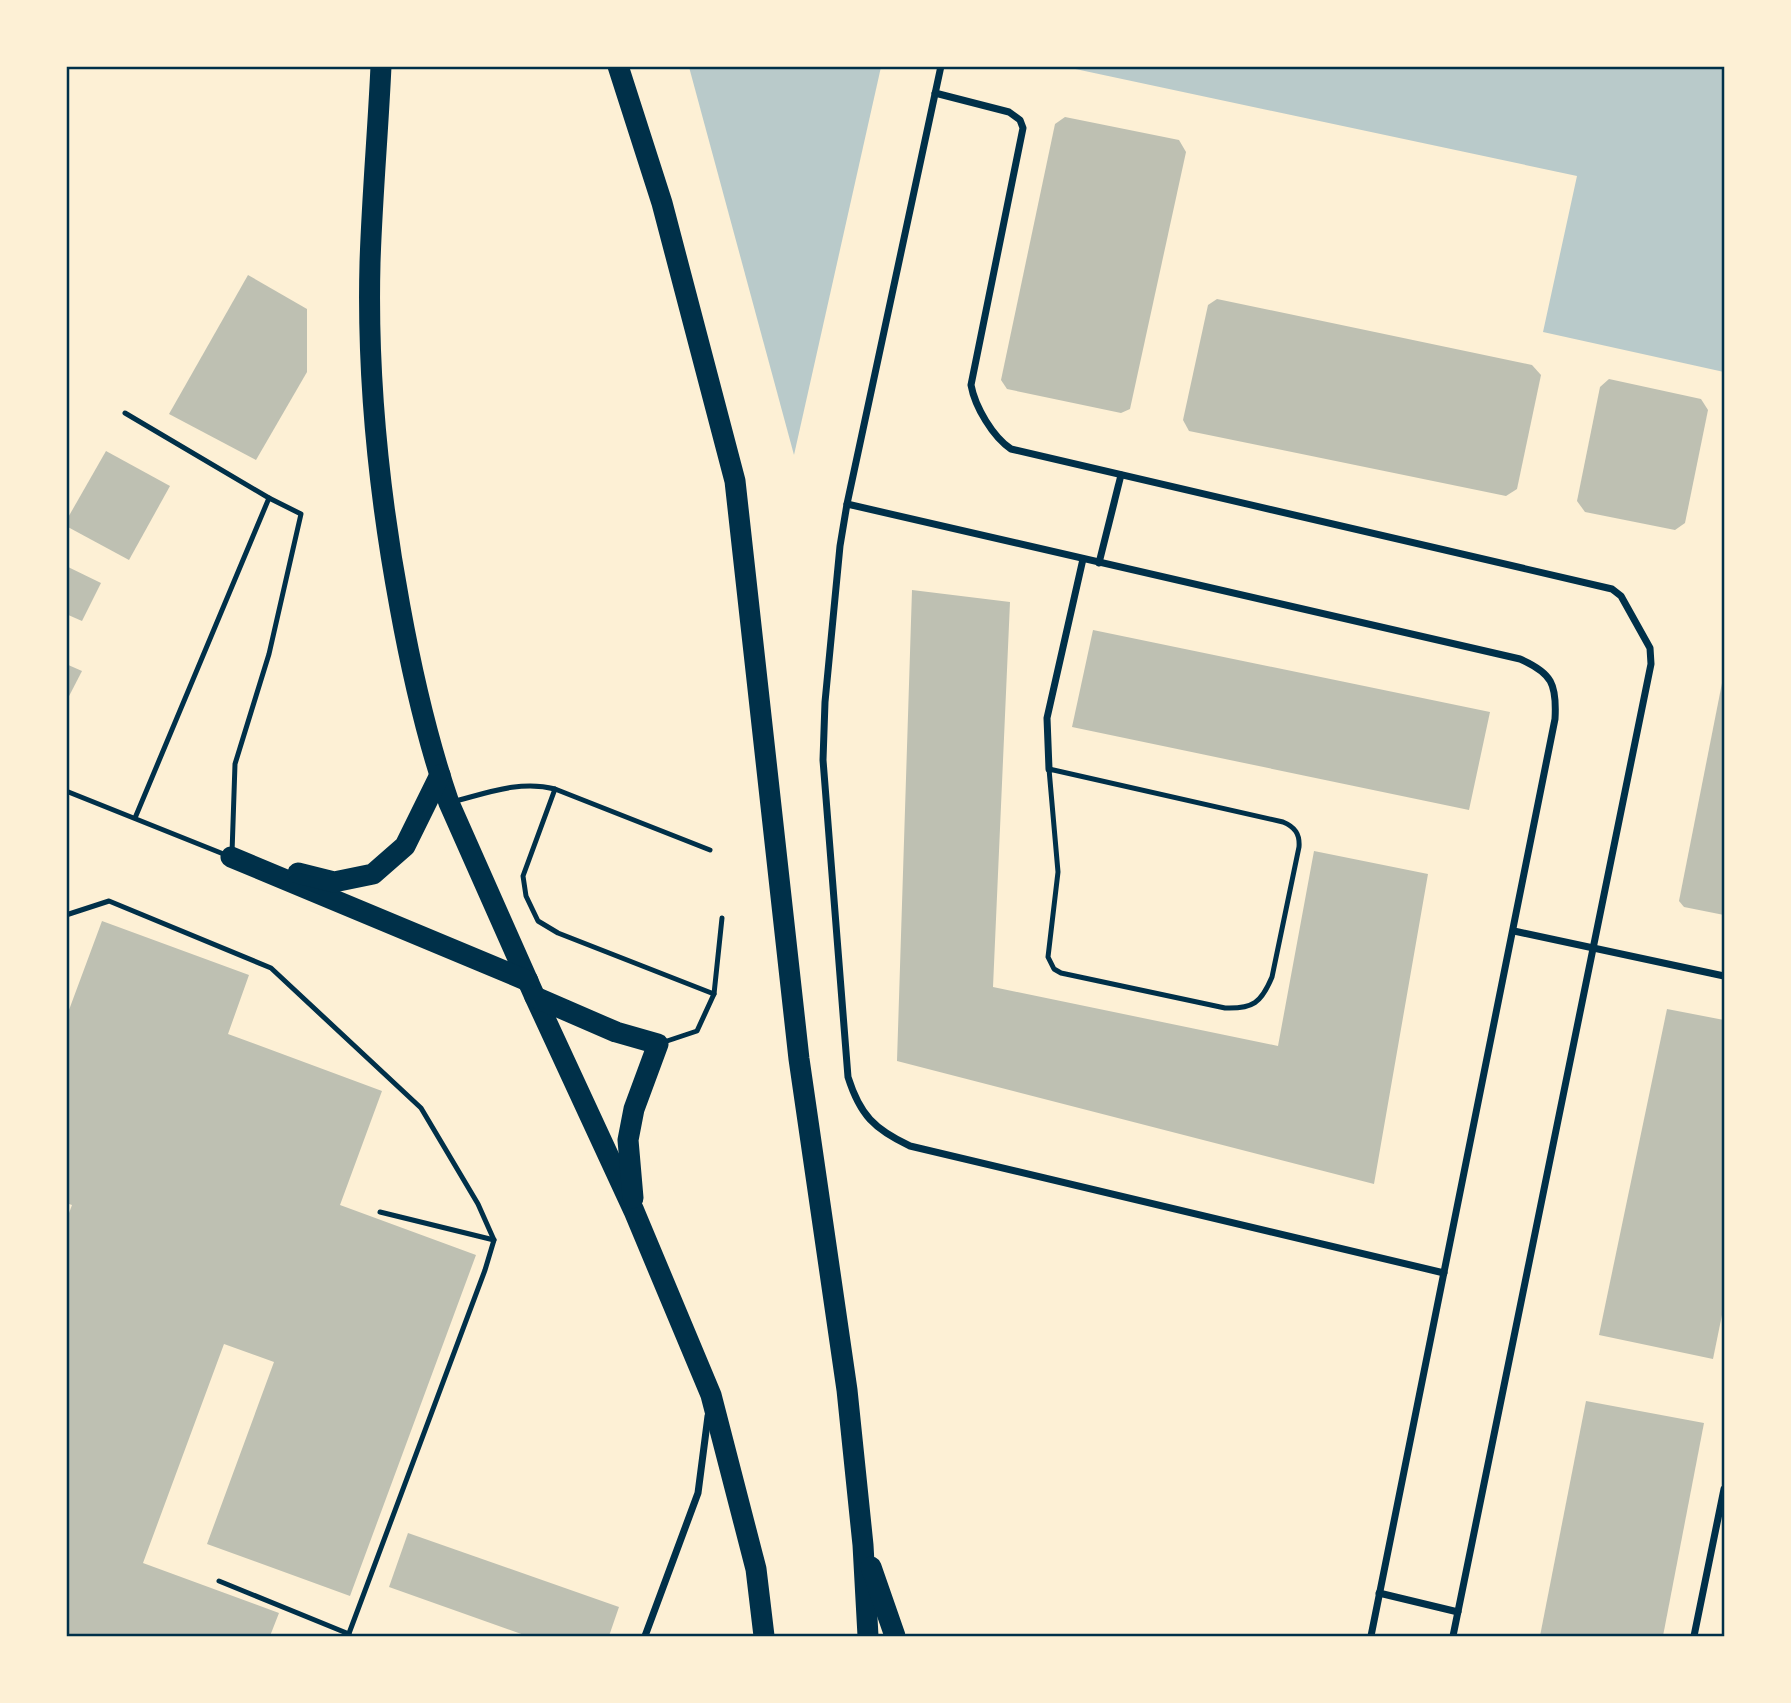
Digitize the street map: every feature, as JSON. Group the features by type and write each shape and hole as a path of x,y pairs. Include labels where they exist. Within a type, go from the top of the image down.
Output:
{"highway":[{"path":"381,66 370,264 373,382 377,461 388,542 410,658 449,803 531,989 634,1211 711,1395 756,1569 764,1636"},
{"path":"618,66 662,203 735,481 799,1059 847,1390 863,1545 868,1636"},
{"path":"231,857 334,882 373,874 405,846 440,775"},
{"path":"231,857 531,989 616,1032 659,1044 634,1109 628,1140 634,1211"},
{"path":"863,1545 895,1636"}],"street":[{"path":"941,66 847,504 840,546 825,702 823,760 848,1077 855,1100 867,1117 886,1134 910,1146 1444,1273"},
{"path":"935,93 1009,112 1020,120 1023,128 971,385 973,398 1001,443 1011,449 1612,589 1621,596 1650,648 1651,664 1453,1636"},
{"path":"1100,563 1121,475"},
{"path":"847,504 1520,659 1536,666 1551,678 1556,697 1555,719 1371,1636"},
{"path":"1049,769 1047,718 1083,559"},
{"path":"1514,931 1724,976"},
{"path":"645,1636 698,1493 711,1395"},
{"path":"1694,1636 1724,1489"},
{"path":"1379,1593 1458,1612"}],"lane":[{"path":"66,791 231,857 235,764 269,654 301,514 125,413"},
{"path":"135,818 269,498"},
{"path":"1049,769 1283,822 1296,830 1300,838 1299,847 1272,977 1266,992 1255,1004 1240,1008 1224,1007 1061,973 1054,969 1050,964 1048,950 1058,873 1049,769"},
{"path":"449,803 515,785 536,784 710,850"},
{"path":"555,789 523,876 526,896 538,921 558,933 714,994"},
{"path":"66,915 109,901 271,968 421,1108 478,1204 494,1240 349,1635 219,1581"},
{"path":"659,1044 697,1031 714,994 722,918"},
{"path":"380,1212 494,1240"}],"shaded area":[{"path":"689,67 881,67 794,455"},
{"path":"1066,67 1724,67 1724,372 1543,332 1577,176"}],"building":[{"path":"1065,117 1179,140 1186,152 1130,409 1121,413 1007,389 1001,380 1055,124"},
{"path":"248,275 307,309 307,372 256,460 169,414"},
{"path":"1217,299 1532,365 1541,375 1517,489 1506,496 1189,431 1183,420 1208,305"},
{"path":"1609,379 1701,399 1708,410 1685,523 1675,530 1585,512 1577,501 1600,387"},
{"path":"106,451 170,486 129,560 66,526 66,521"},
{"path":"66,566 101,583 82,621 66,614"},
{"path":"912,590 1010,602 993,987 1278,1046 1314,851 1428,874 1374,1184 897,1061"},
{"path":"1093,630 1490,712 1469,810 1072,727"},
{"path":"66,664 82,671 66,702"},
{"path":"1723,678 1724,915 1684,907 1679,901"},
{"path":"102,921 249,975 228,1034 382,1091 340,1205 476,1255 350,1596 207,1544 274,1362 224,1344 143,1563 279,1613 270,1636 66,1636 66,1221 72,1205 66,1203 66,1018"},
{"path":"1667,1009 1724,1020 1724,1305 1713,1359 1599,1335"},
{"path":"1586,1401 1704,1423 1663,1636 1540,1636"},
{"path":"408,1533 619,1607 609,1636 527,1636 389,1587"}]}
